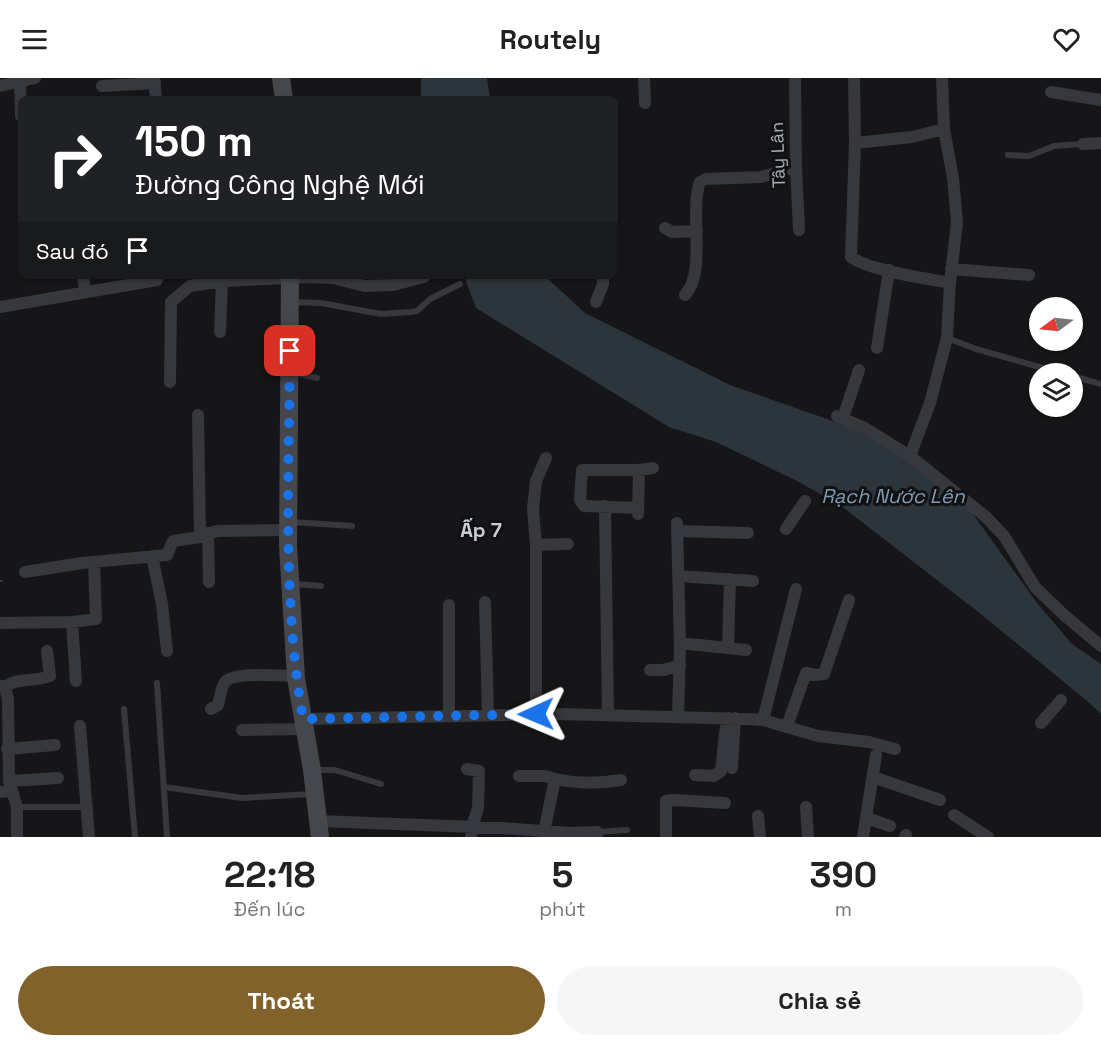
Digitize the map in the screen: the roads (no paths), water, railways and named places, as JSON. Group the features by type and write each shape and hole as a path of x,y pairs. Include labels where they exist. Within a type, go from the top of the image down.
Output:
{"street":[{"path":"3,83 36,78"},
{"path":"281,78 284,96"},
{"path":"644,78 645,103"},
{"name":"Tây Lân","path":"795,78 799,230"},
{"path":"854,78 855,143 851,257 889,270 950,283"},
{"path":"910,456 930,403 947,338 951,269 957,222 953,178 944,129 942,78"},
{"path":"102,86 154,81 156,96"},
{"path":"20,82 20,96"},
{"path":"1051,92 1101,100"},
{"path":"855,143 912,137 944,129"},
{"path":"1083,144 1101,143"},
{"path":"685,295 691,288 697,231 696,202 700,182 706,179 760,177 796,167"},
{"path":"665,228 672,232 697,231"},
{"path":"951,269 1029,275"},
{"path":"877,348 889,270"},
{"path":"83,279 85,292"},
{"path":"170,382 171,303 179,293 190,286 256,279"},
{"path":"290,279 288,526 290,584 296,676 312,770 319,829 597,834"},
{"path":"337,279 365,286 393,285 416,279"},
{"path":"596,302 603,279"},
{"path":"0,307 85,292 127,281 157,280"},
{"path":"220,332 222,281"},
{"path":"859,370 840,417 865,428 910,456 998,528 1035,587 1101,646"},
{"path":"198,415 204,535 209,582"},
{"path":"536,714 536,545 532,509 536,481 546,458"},
{"path":"639,471 638,511 605,506 584,506 580,500 582,470 639,471 653,468"},
{"path":"786,530 805,501"},
{"path":"605,506 608,715"},
{"path":"25,572 167,555 173,541 217,531 288,526"},
{"path":"678,717 680,643 677,527 748,533"},
{"path":"536,545 567,544"},
{"path":"152,556 162,604 167,651"},
{"path":"0,623 72,622 96,619 94,562"},
{"path":"678,576 753,581"},
{"path":"728,648 730,579"},
{"path":"764,720 796,589"},
{"path":"787,726 806,673 824,674 849,600"},
{"path":"485,602 488,715"},
{"path":"449,605 449,716"},
{"path":"72,622 76,681"},
{"path":"680,643 746,650"},
{"path":"17,837 17,807 7,788 4,716 8,699 2,687 12,682 41,680 50,676 47,651"},
{"path":"650,670 664,670 680,665"},
{"path":"212,709 218,705 224,684 230,678 252,675 296,676"},
{"path":"1044,720 1059,702"},
{"path":"242,730 304,724 488,715 732,718 764,720 818,736 896,748"},
{"path":"732,718 732,768"},
{"path":"695,775 714,776 721,771 725,734 732,718"},
{"path":"80,726 88,837"},
{"path":"7,749 55,745"},
{"path":"863,837 876,755"},
{"path":"467,768 479,771 478,808 471,832"},
{"path":"519,776 545,776 577,784 600,784 621,780"},
{"path":"873,777 940,800"},
{"path":"7,788 58,778"},
{"path":"544,832 555,779"},
{"path":"666,837 666,801 725,803"},
{"path":"806,807 808,837"},
{"path":"759,816 760,837"},
{"path":"954,816 988,837"},
{"path":"866,819 890,826"}],"lane":[{"path":"1008,155 1029,156 1054,146 1083,144"},
{"path":"291,302 321,303 381,314 411,312 417,311 430,299 460,284"},
{"path":"947,338 1029,364"},
{"path":"290,372 317,378"},
{"path":"1083,379 1101,384"},
{"path":"288,526 352,526"},
{"path":"290,584 321,586"},
{"path":"157,683 167,837"},
{"path":"124,710 135,837"},
{"path":"312,770 335,770 381,784"},
{"path":"164,787 242,798 315,794"},
{"path":"17,807 87,807"},
{"path":"597,834 627,830"}],"water":[{"path":"421,78 487,78 490,96 421,96"},
{"name":"Rạch Nước Lên","path":"465,279 548,279 585,313 730,385 867,433 912,461 970,510 1037,603 1072,644 1101,664 1101,714 977,611 840,505 797,481 716,442 669,427 476,308"}],"district":[{"name":"Ấp 7","path":"481,530"}]}
